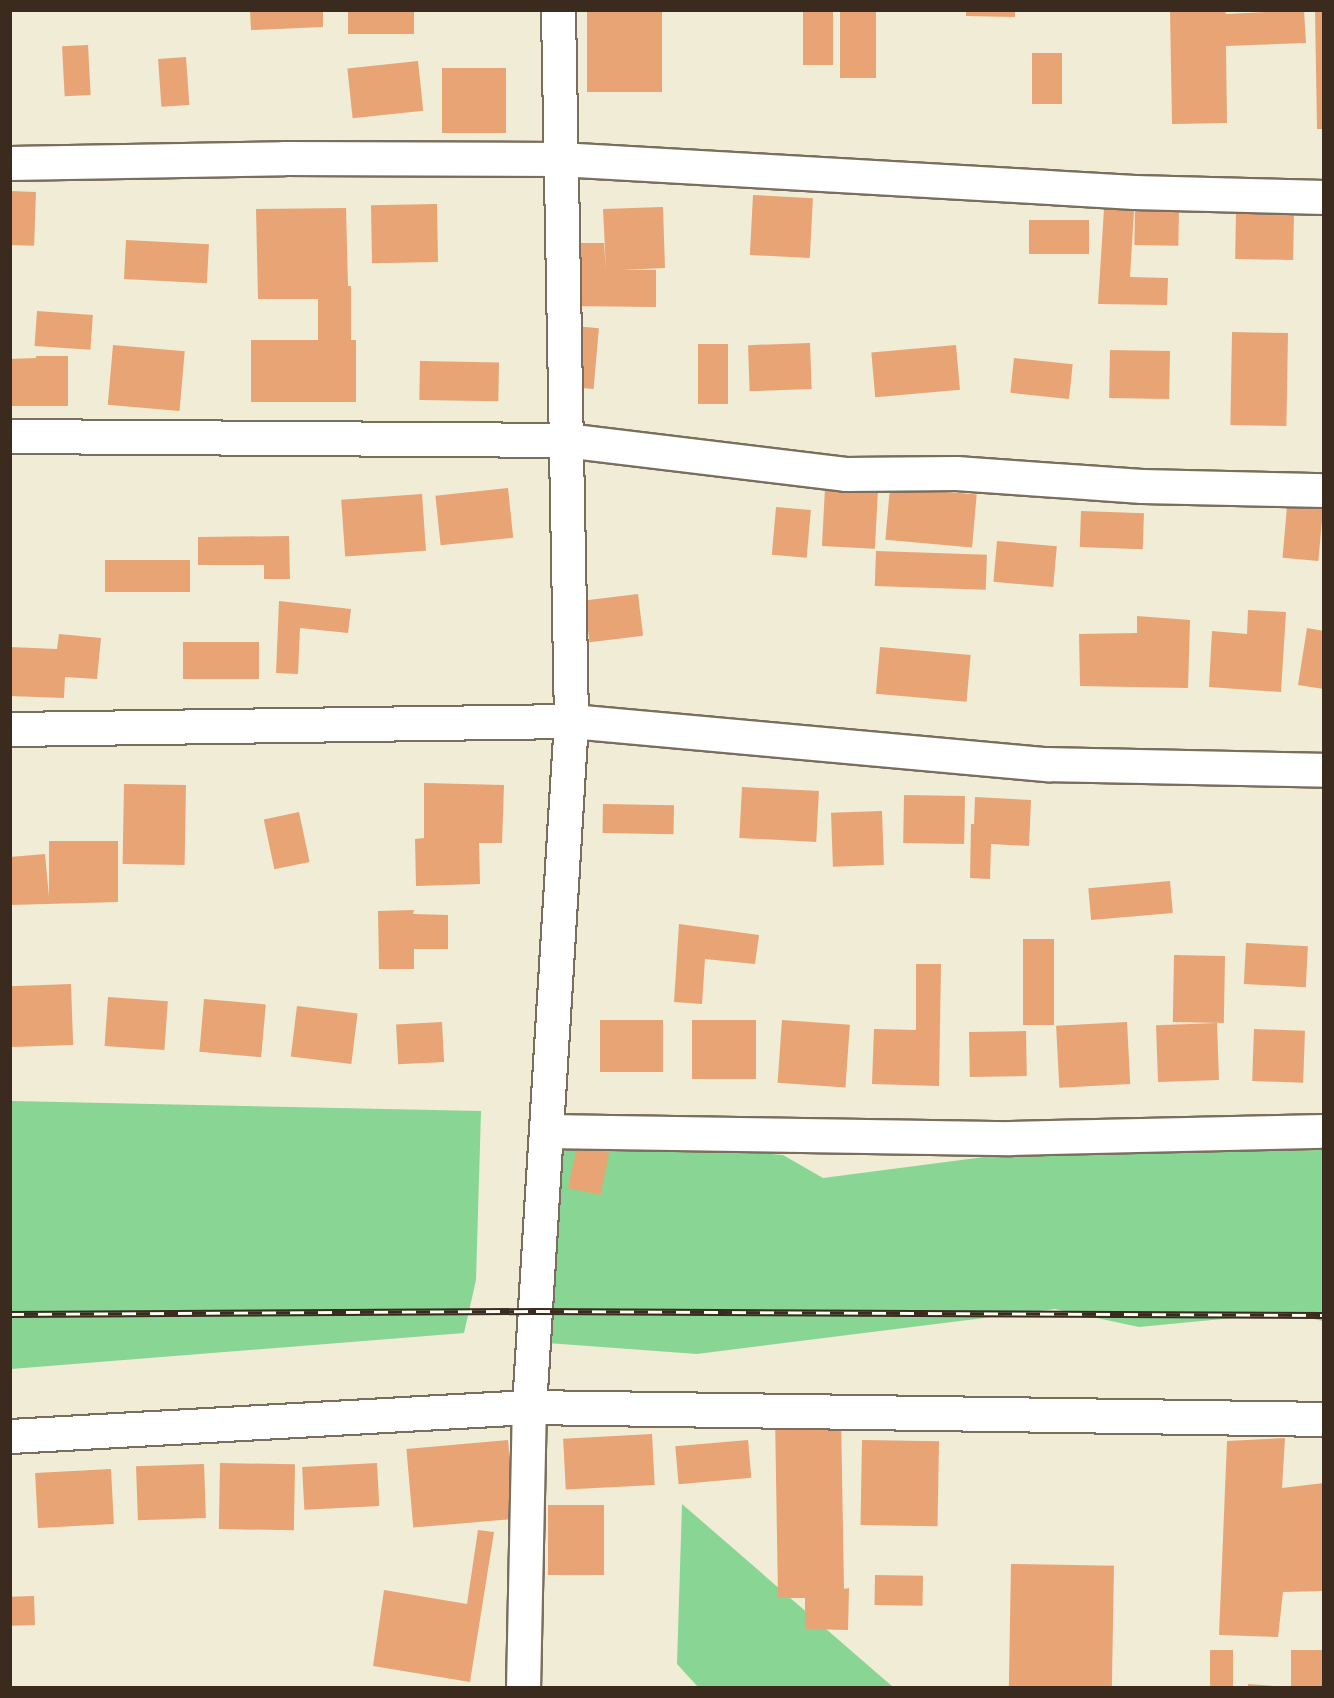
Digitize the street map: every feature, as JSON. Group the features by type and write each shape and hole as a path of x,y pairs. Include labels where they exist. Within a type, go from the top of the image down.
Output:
{"street":[{"path":"523,1688 529,1407 571,721 558,10"},
{"path":"10,163 284,159 559,159 1134,192 1323,197"},
{"path":"10,436 565,441 845,474 956,473 1121,486 1323,490"},
{"path":"10,729 571,721 1048,764 1323,770"},
{"path":"546,1131 1010,1138 1323,1131"},
{"path":"10,1436 529,1407 1323,1419"}],"green space":[{"path":"11,1101 481,1111 476,1280 464,1333 11,1369"},
{"path":"547,1136 783,1155 823,1178 1015,1153 1323,1150 1323,1321 1285,1313 1139,1327 1055,1309 697,1354 520,1341"},
{"path":"682,1504 893,1687 698,1687 677,1664"}],"building":[{"path":"250,10 323,10 323,27 251,30"},
{"path":"348,10 414,10 414,34 348,34"},
{"path":"587,10 662,10 662,92 587,92"},
{"path":"803,10 833,10 833,65 803,65"},
{"path":"840,10 876,10 876,78 840,78"},
{"path":"966,10 1015,10 1015,17 966,16"},
{"path":"1170,10 1225,10 1226,14 1304,10 1306,43 1226,46 1227,123 1172,124"},
{"path":"1315,10 1324,10 1324,129 1317,129"},
{"path":"88,45 91,95 65,96 62,46"},
{"path":"1032,53 1062,53 1062,104 1032,104"},
{"path":"186,57 189,105 161,107 158,59"},
{"path":"418,61 423,111 353,118 347,68"},
{"path":"442,68 506,68 506,133 442,133"},
{"path":"10,191 36,192 34,246 10,245"},
{"path":"753,195 813,198 810,258 750,255"},
{"path":"437,204 438,262 372,263 371,205"},
{"path":"663,207 665,268 622,270 656,270 656,307 567,306 573,243 604,243 606,270 603,209"},
{"path":"1135,207 1179,208 1178,246 1134,245"},
{"path":"346,208 348,286 351,286 351,340 356,340 356,402 251,402 251,340 318,340 318,299 258,299 256,209"},
{"path":"1104,209 1134,211 1130,277 1168,278 1167,305 1098,304"},
{"path":"1236,211 1294,212 1293,260 1235,259"},
{"path":"1029,220 1089,220 1089,254 1029,254"},
{"path":"126,240 209,244 207,283 124,279"},
{"path":"37,311 93,315 90,350 35,346"},
{"path":"574,326 599,328 594,389 569,387"},
{"path":"1232,332 1288,333 1286,426 1230,425"},
{"path":"810,343 812,389 750,391 748,345"},
{"path":"698,344 728,344 728,404 698,404"},
{"path":"113,345 185,351 179,411 108,405"},
{"path":"956,345 960,390 875,397 871,352"},
{"path":"1110,350 1170,351 1169,399 1109,398"},
{"path":"36,356 68,356 68,406 10,406 10,359 36,358"},
{"path":"1014,358 1073,364 1069,399 1010,393"},
{"path":"420,361 499,362 498,401 419,400"},
{"path":"890,487 977,495 972,547 885,540"},
{"path":"508,488 513,538 441,545 435,496"},
{"path":"825,488 878,491 875,549 822,546"},
{"path":"422,494 426,551 345,557 341,500"},
{"path":"1288,495 1324,498 1318,561 1283,558"},
{"path":"776,507 811,510 807,558 772,555"},
{"path":"1081,511 1144,513 1143,549 1080,547"},
{"path":"289,536 290,579 264,579 264,565 198,565 198,537"},
{"path":"997,541 1057,546 1053,587 993,582"},
{"path":"876,551 987,555 986,590 875,586"},
{"path":"105,560 190,560 190,592 105,592"},
{"path":"638,594 643,636 590,642 584,601"},
{"path":"279,601 351,609 348,633 300,628 298,674 276,673"},
{"path":"1248,610 1286,612 1281,692 1209,687 1212,631 1247,634"},
{"path":"1137,616 1190,620 1188,688 1080,686 1079,634 1137,633"},
{"path":"1307,628 1324,631 1324,689 1298,685"},
{"path":"59,634 101,638 97,679 65,677 64,698 10,696 10,647 57,649"},
{"path":"183,642 259,642 259,679 183,679"},
{"path":"880,647 971,655 967,702 876,694"},
{"path":"424,783 504,785 502,843 479,843 480,884 416,886 415,839 424,838"},
{"path":"124,784 186,785 185,865 123,864"},
{"path":"742,787 819,791 816,842 739,838"},
{"path":"904,795 965,796 964,844 903,843"},
{"path":"975,797 1031,800 1029,846 991,844 990,879 970,878 971,824 974,824"},
{"path":"603,804 674,805 673,834 602,833"},
{"path":"882,811 884,865 833,867 831,813"},
{"path":"299,812 310,862 274,869 264,819"},
{"path":"49,841 118,841 118,902 10,905 10,857 45,854 49,897"},
{"path":"1170,881 1173,913 1091,920 1088,888"},
{"path":"414,910 413,914 448,915 448,949 414,949 414,969 379,969 378,911"},
{"path":"679,924 759,935 755,964 705,959 702,1004 674,1002"},
{"path":"1023,939 1054,939 1054,1025 1023,1025"},
{"path":"1246,943 1308,946 1306,987 1244,984"},
{"path":"1174,955 1225,956 1224,1023 1173,1022"},
{"path":"916,964 941,964 939,1086 872,1084 874,1029 916,1030"},
{"path":"71,984 73,1045 12,1047 10,986"},
{"path":"108,997 168,1001 164,1050 105,1046"},
{"path":"204,999 266,1004 261,1057 199,1052"},
{"path":"297,1006 358,1013 351,1064 291,1057"},
{"path":"600,1020 663,1020 663,1072 600,1072"},
{"path":"692,1020 756,1020 756,1079 692,1079"},
{"path":"782,1020 850,1025 845,1088 778,1083"},
{"path":"442,1022 444,1062 398,1064 396,1024"},
{"path":"1127,1022 1130,1084 1059,1088 1056,1026"},
{"path":"1217,1023 1219,1080 1158,1082 1156,1025"},
{"path":"1254,1029 1305,1031 1303,1083 1252,1081"},
{"path":"1026,1031 1027,1076 970,1077 969,1032"},
{"path":"577,1146 609,1153 600,1195 568,1188"},
{"path":"841,1415 844,1589 849,1588 848,1630 805,1629 805,1598 778,1598 775,1416"},
{"path":"652,1434 655,1485 566,1490 563,1439"},
{"path":"1285,1438 1282,1488 1324,1483 1324,1591 1283,1592 1278,1637 1219,1635 1227,1441"},
{"path":"508,1440 515,1519 413,1528 406,1449"},
{"path":"748,1440 751,1478 679,1484 675,1446"},
{"path":"862,1440 939,1441 938,1526 861,1525"},
{"path":"220,1463 295,1464 294,1530 219,1529"},
{"path":"377,1463 379,1506 304,1510 302,1467"},
{"path":"204,1464 206,1518 138,1520 136,1466"},
{"path":"111,1469 114,1524 38,1528 35,1473"},
{"path":"548,1505 604,1505 604,1575 548,1575"},
{"path":"478,1530 494,1532 470,1682 373,1666 384,1590 467,1604"},
{"path":"1011,1564 1114,1566 1112,1688 1009,1688"},
{"path":"875,1575 923,1576 922,1606 874,1605"},
{"path":"34,1596 35,1625 11,1626 10,1597"},
{"path":"1210,1650 1233,1650 1233,1688 1210,1688"},
{"path":"1291,1650 1324,1650 1324,1687 1291,1687"},
{"path":"1248,1684 1275,1686 1275,1688 1248,1688"}],"railway":[{"path":"10,1314 536,1311 1324,1315"}]}
